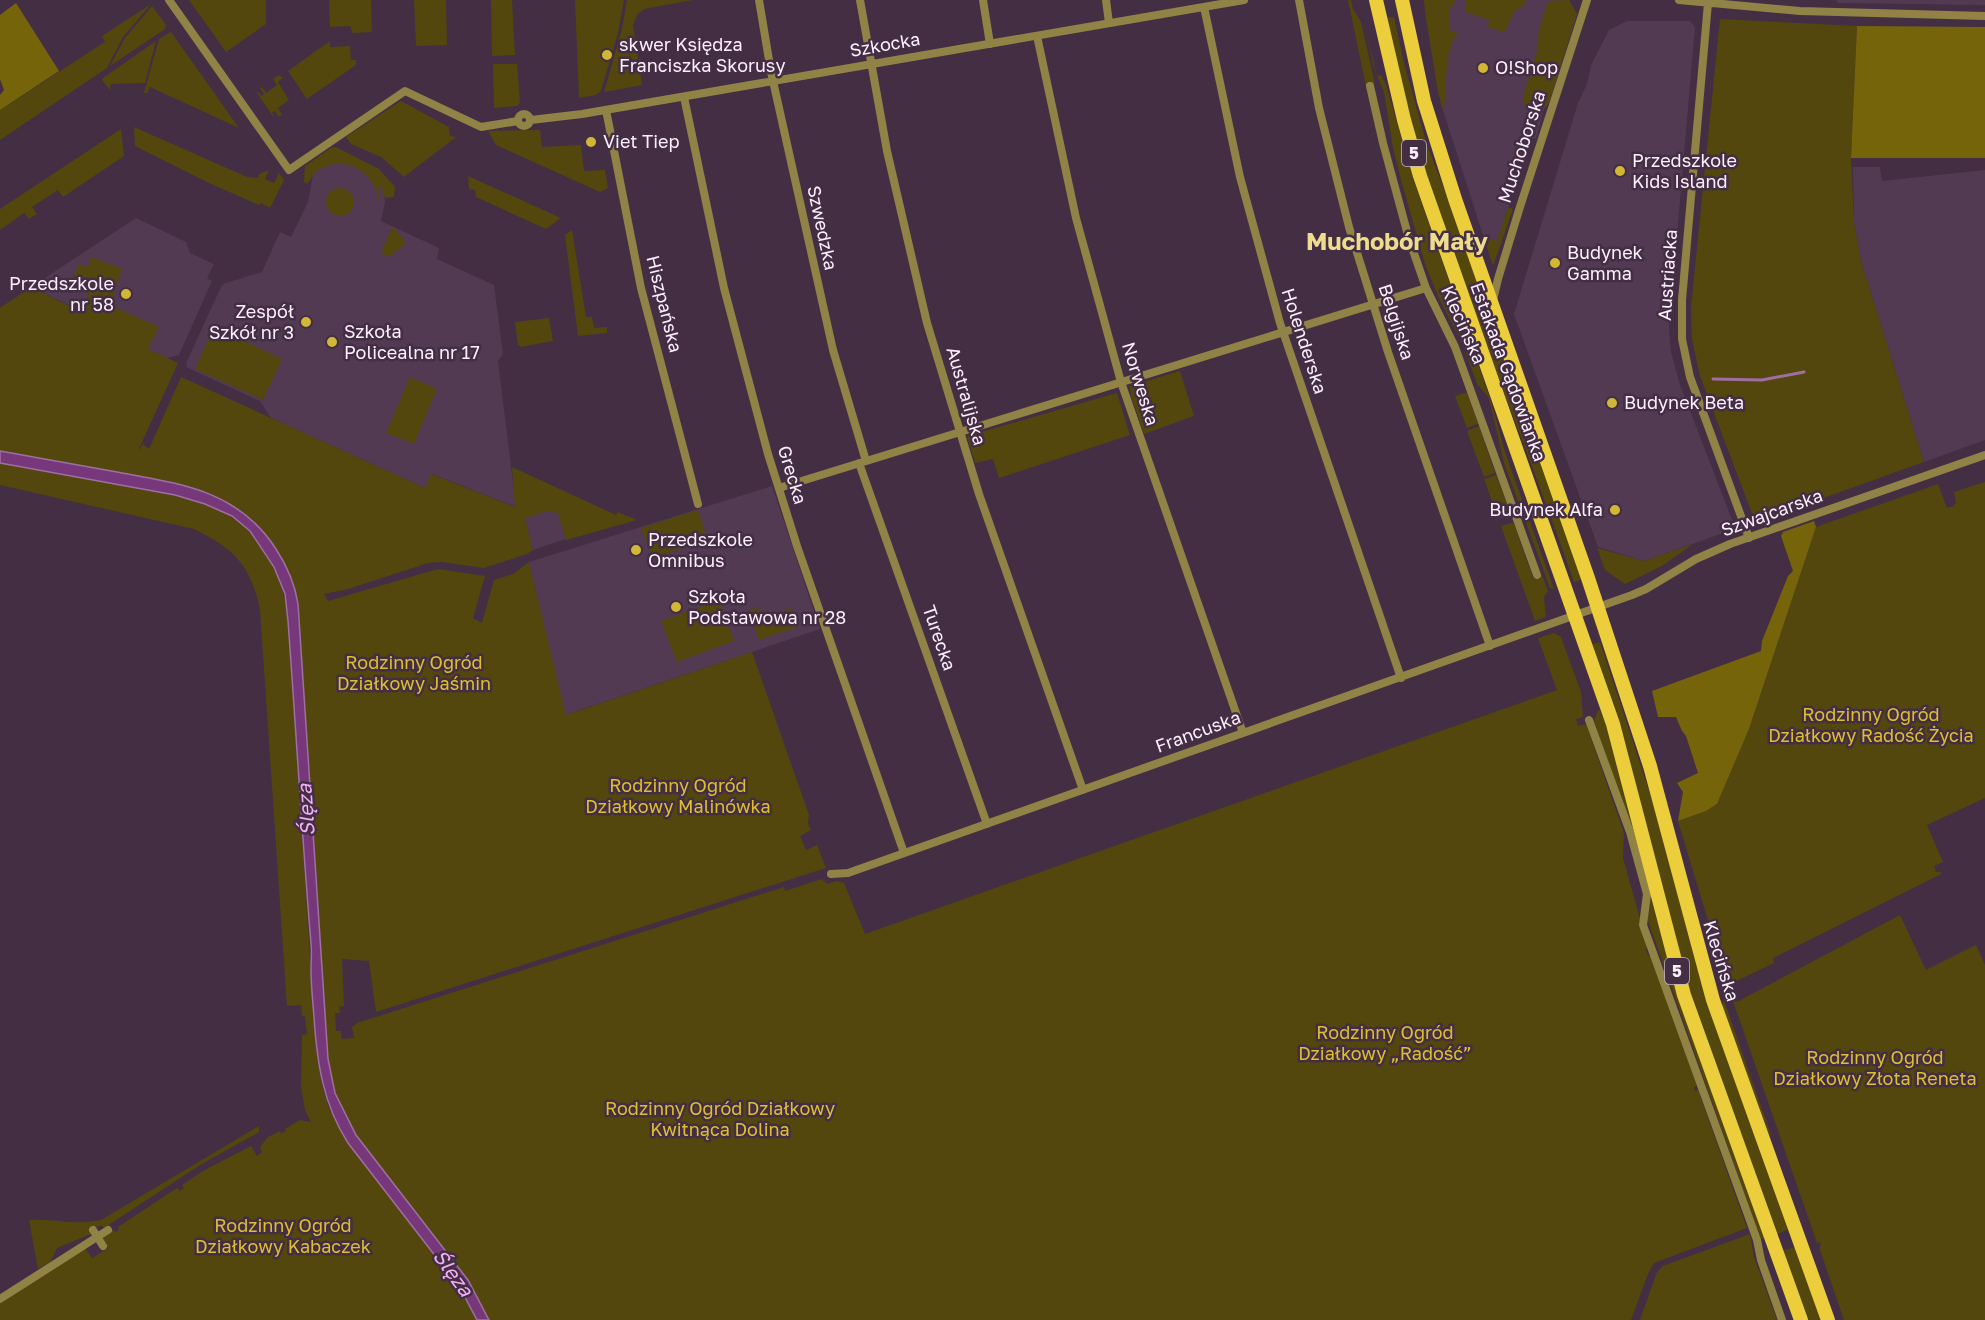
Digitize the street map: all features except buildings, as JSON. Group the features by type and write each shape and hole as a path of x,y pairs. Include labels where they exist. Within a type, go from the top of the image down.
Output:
{"main road":[{"name":"Estakada Gądowianka","path":"1376,0 1395,87 1420,176 1576,615"},
{"name":"Estakada Gądowianka","path":"1402,0 1424,101 1455,199 1598,607"},
{"name":"Klecińska","path":"1598,607 1650,766 1713,1000 1828,1320"},
{"name":"5","path":"1576,615 1626,768 1684,995 1801,1320"}],"street":[{"name":"Szkocka","path":"169,0 289,170 405,91 481,127 518,121 525,126 531,120 684,97 1244,0"},
{"name":"Szwedzka","path":"759,0 773,80 833,350 863,462"},
{"name":"Australijska","path":"860,0 871,64 913,264 959,432 1083,790"},
{"path":"983,0 990,44"},
{"path":"1106,0 1109,23"},
{"name":"Belgijska","path":"1299,0 1319,108 1337,184 1372,305 1490,646"},
{"name":"Muchoborska","path":"1492,306 1497,279 1587,0"},
{"path":"1679,0 1800,11 1985,16"},
{"path":"1800,11 1801,0"},
{"name":"Austriacka","path":"1708,3 1684,276 1682,339 1690,376 1749,538"},
{"name":"Holenderska","path":"1204,7 1240,177 1283,333 1401,678"},
{"name":"Norweska","path":"1037,36 1076,218 1121,382 1243,734"},
{"name":"Klecińska","path":"1370,86 1395,190 1426,288 1455,347 1537,575"},
{"name":"Grecka","path":"684,97 708,220 729,310 779,488 798,550 904,853"},
{"name":"Hiszpańska","path":"606,110 641,288 698,504"},
{"path":"779,488 1426,288"},
{"name":"Szwajcarska","path":"1576,615 1646,589 1696,559 1749,538 1985,455"},
{"name":"Turecka","path":"863,462 987,824"},
{"name":"Francuska","path":"831,874 841,875 1576,615"},
{"path":"1589,720 1630,832 1647,894 1644,927 1757,1240 1761,1260 1782,1320"},
{"path":"0,1299 95,1233 108,1230"},
{"path":"95,1233 103,1246"}],"shaded area":[{"path":"1439,0 1569,0 1577,14 1549,103 1544,109 1536,139 1531,138 1491,260 1440,101 1445,37"},
{"path":"1836,0 1985,0 1985,5 1838,3"},
{"path":"16,3 59,71 0,110 0,95 4,90 0,79 0,15"},
{"path":"1627,21 1690,21 1695,27 1669,327 1671,352 1680,385 1733,522 1729,531 1644,561 1598,547 1514,314 1591,65 1609,30"},
{"path":"1857,26 1985,27 1985,158 1851,158"},
{"name":"Zespół Szkół nr 3","path":"315,163 358,163 383,187 385,202 381,221 439,248 437,259 494,285 503,354 498,361 516,507 432,474 425,488 271,418 260,401 186,367 223,284 262,272 280,232 291,237 308,202"},
{"path":"1853,167 1880,167 1882,181 1985,170 1985,440 1924,462 1861,261 1854,222"},
{"name":"Przedszkole nr 58","path":"136,218 186,242 190,253 214,264 207,278 212,281 179,355 167,358 82,314 83,312 31,287"},
{"name":"Szkoła Podstawowa nr 28","path":"772,486 820,629 565,715 529,562"},
{"path":"547,510 558,512 566,539 533,550 525,518"},
{"path":"1814,521 1816,527 1749,729 1717,804 1706,811 1678,821 1683,792 1677,783 1698,773 1686,736 1676,717 1658,717 1652,691 1761,651 1762,641 1788,576 1793,571 1781,536 1783,532"}],"green space":[{"path":"189,0 266,0 266,24 226,52"},
{"path":"329,0 371,0 372,32 353,33 350,26 330,27"},
{"path":"414,0 446,0 447,45 416,46"},
{"path":"491,0 512,0 515,55 492,56"},
{"path":"575,0 624,0 618,33 601,91 596,95 579,98"},
{"path":"627,0 693,0 644,9 637,15 633,25 642,85 604,92 622,29"},
{"path":"1348,0 1351,0 1353,9 1361,22 1375,84 1366,86"},
{"path":"1424,0 1455,0 1449,9 1450,30 1457,35 1456,38 1454,37 1447,60 1449,61 1443,110 1438,92"},
{"path":"1465,0 1526,0 1525,4 1513,13 1503,32 1488,27 1489,20 1466,12"},
{"path":"1569,0 1577,14 1549,103 1542,110 1529,110 1523,104 1523,97 1537,52 1539,29 1548,1"},
{"path":"151,4 123,37 107,68 0,140 0,110 105,42 102,36"},
{"path":"152,6 166,25 165,29 110,66 125,38"},
{"path":"1394,17 1404,63 1427,145 1452,209 1583,579 1574,582 1458,269 1416,146 1384,18"},
{"path":"1720,19 1857,26 1851,158 1854,222 1861,261 1924,462 1762,520 1753,516 1700,376 1692,339 1691,308"},
{"path":"1364,20 1376,73 1378,76 1381,75 1386,85 1413,178 1491,401 1505,452 1554,589 1550,588 1504,463 1489,398 1477,384 1464,347 1438,296 1425,264 1393,148 1384,92 1374,69"},
{"path":"171,32 239,128 150,87 147,93 144,93 159,39"},
{"path":"156,41 145,83 111,84 110,90 102,80 103,78"},
{"path":"330,41 330,47 350,46 351,60 356,60 356,65 307,99 288,71"},
{"path":"493,64 517,64 520,103 517,106 494,108"},
{"path":"279,75 283,78 278,82 289,100 278,108 282,115 279,117 275,111 272,112 274,118 257,91 262,96 264,94 260,88 262,87 266,93 277,85 273,79"},
{"path":"401,101 449,127 450,136 456,137 404,177 381,157 351,144 346,137"},
{"path":"134,127 247,177 258,178 259,174 269,170 265,179 274,183 279,173 284,180 270,208 261,203 259,205 135,146"},
{"path":"121,129 124,156 63,197 58,190 32,207 37,214 29,219 24,213 0,230 0,209"},
{"path":"540,130 542,147 581,145 584,171 605,170 608,188 600,192 496,145 488,131"},
{"path":"336,147 379,169 395,187 394,197 385,198 381,186 378,188 380,199 378,199 372,182 366,175 351,166 342,164 321,168 307,184 304,182 305,166"},
{"path":"468,176 561,218 546,229 476,197 475,190 469,189"},
{"path":"340,188 350,192 354,202 350,212 340,216 330,212 326,202 330,192"},
{"path":"1508,207 1513,209 1493,266 1484,237 1497,241"},
{"path":"393,226 406,243 389,257 381,253"},
{"path":"572,230 586,317 592,317 594,328 607,327 607,333 578,336 565,235"},
{"path":"92,257 122,269 110,305 159,327 148,349 178,363 138,451 143,444 149,449 181,377 425,488 431,474 515,507 512,467 616,515 618,512 637,520 566,540 558,513 547,511 525,518 533,550 527,554 484,568 442,562 428,563 348,589 324,594 328,601 438,569 485,576 473,618 482,623 494,580 513,574 529,562 566,715 752,652 809,815 808,823 811,830 800,836 806,850 817,845 826,868 376,1012 369,961 342,959 344,1006 339,1007 340,1013 335,1013 336,1031 341,1031 342,1039 354,1038 352,1027 357,1023 784,887 785,891 822,879 827,884 837,881 844,883 865,934 1557,690 1538,638 1554,633 1561,637 1581,692 1583,717 1576,719 1578,726 1586,724 1624,833 1623,858 1648,947 1646,949 1648,956 1652,956 1697,1086 1694,1087 1695,1091 1698,1090 1747,1228 1654,1263 1631,1320 489,1320 468,1280 356,1135 335,1093 330,1076 298,604 293,582 284,562 261,529 226,502 206,493 164,481 0,451 0,308 31,287 81,312 89,294 70,285 79,264 87,267"},
{"path":"549,318 553,341 521,347 518,345 515,322"},
{"path":"214,327 282,359 263,400 195,369"},
{"path":"1180,371 1194,416 1144,434 1131,396 1130,386"},
{"path":"410,377 437,389 414,444 386,433"},
{"path":"1117,393 1130,435 999,478 993,459 975,463 967,436"},
{"path":"1467,393 1478,424 1467,428 1455,396"},
{"path":"1479,426 1495,473 1484,477 1467,431"},
{"name":"Rodzinny Ogród Działkowy Kabaczek","path":"0,463 189,498 230,516 246,528 260,543 270,559 278,577 288,621 316,1047 321,1081 329,1108 460,1288 477,1320 0,1320 0,1303 85,1248 92,1258 108,1248 103,1240 104,1236 113,1230 116,1232 118,1227 177,1188 180,1191 184,1188 182,1185 203,1171 251,1146 257,1156 262,1152 260,1147 268,1137 280,1131 281,1134 300,1120 311,1122 305,1110 301,1086 302,1035 307,1034 305,1016 302,1016 301,1005 287,1006 260,610 252,581 239,560 220,544 194,529 0,485"},
{"path":"1496,475 1511,514 1509,518 1498,518 1484,479"},
{"name":"Rodzinny Ogród Działkowy Radość Życia","path":"1985,482 1985,798 1927,825 1943,862 1934,866 1936,872 1941,872 1941,874 1773,958 1774,963 1730,984 1729,990 1678,821 1706,811 1717,804 1749,729 1816,527 1938,484 1947,508 1954,506 1956,502 1954,492"},
{"path":"698,510 708,540 653,558 641,528"},
{"path":"1512,523 1533,578 1542,575 1548,591 1544,597 1546,617 1535,621 1501,526"},
{"path":"1693,544 1662,566 1625,584 1605,570 1597,548 1644,561"},
{"path":"719,600 734,641 677,662 661,621"},
{"path":"758,608 762,618 791,608 797,627 759,640 749,610"},
{"path":"1600,642 1661,827 1685,924 1711,1012 1789,1229 1776,1235 1689,991 1627,749 1592,644"},
{"path":"1599,709 1606,723 1630,808 1656,917 1682,1009 1765,1238 1763,1239 1760,1238 1648,921 1649,899 1594,720"},
{"name":"Rodzinny Ogród Działkowy Złota Reneta","path":"1900,915 1926,970 1976,945 1985,965 1985,1320 1844,1320 1819,1247 1820,1242 1817,1243 1732,998 1735,997 1737,1002"},
{"path":"1724,1000 1771,1135 1765,1127 1721,1007"},
{"path":"259,1126 259,1132 200,1165 104,1228 101,1225 91,1231 91,1234 57,1248 51,1261 38,1269 29,1220 91,1222 101,1220"},
{"path":"1750,1234 1754,1257 1777,1320 1640,1320 1657,1272 1663,1266"},
{"path":"1795,1247 1821,1320 1807,1320 1782,1251"}],"water":[{"name":"Ślęza","path":"0,451 164,481 206,493 226,502 261,529 284,562 293,582 298,604 328,1059 335,1093 356,1135 468,1280 489,1320 477,1320 460,1288 348,1143 339,1128 327,1098 319,1067 315,1034 288,621 285,594 274,567 250,531 232,516 205,504 175,495 0,463"}],"waterway":[{"path":"1713,379 1762,380 1804,372"}],"place":[{"name":"skwer Księdza Franciszka Skorusy","path":"607,55"},
{"name":"O!Shop","path":"1483,68"},
{"name":"Viet Tiep","path":"591,142"},
{"name":"Przedszkole Kids Island","path":"1620,171"},
{"name":"Budynek Gamma","path":"1555,263"},
{"name":"Przedszkole nr 58","path":"126,294"},
{"name":"Zespół Szkół nr 3","path":"306,322"},
{"name":"Szkoła Policealna nr 17","path":"332,342"},
{"name":"Budynek Beta","path":"1612,403"},
{"name":"Budynek Alfa","path":"1615,510"},
{"name":"Przedszkole Omnibus","path":"636,550"},
{"name":"Szkoła Podstawowa nr 28","path":"676,607"}],"district":[{"name":"Muchobór Mały","path":"1397,242"}],"park label":[{"name":"Rodzinny Ogród Działkowy Jaśmin","path":"414,673"},
{"name":"Rodzinny Ogród Działkowy Malinówka","path":"678,796"},
{"name":"Rodzinny Ogród Działkowy „Radość”","path":"1385,1043"},
{"name":"Rodzinny Ogród Działkowy Kwitnąca Dolina","path":"720,1119"}]}
